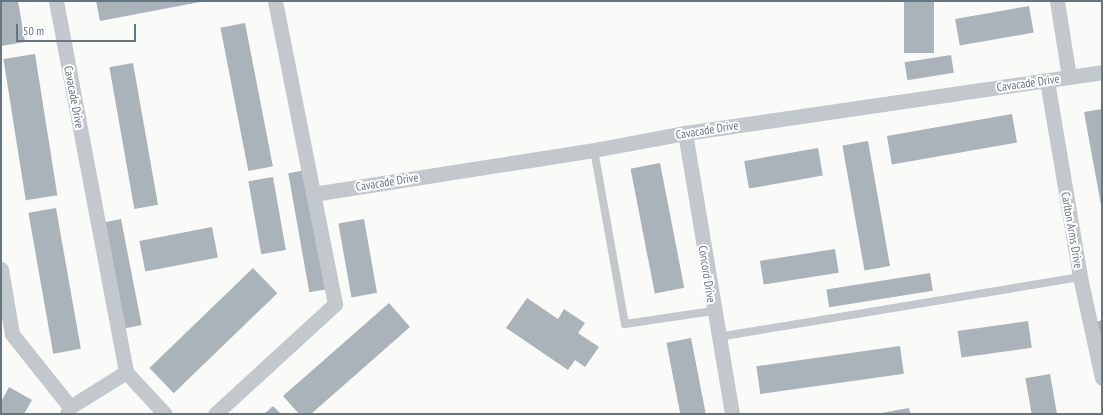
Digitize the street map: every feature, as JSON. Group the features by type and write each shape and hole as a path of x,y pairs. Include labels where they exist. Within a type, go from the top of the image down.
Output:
{"street":[{"name":"Cavacade Drive","path":"56,1 126,372"},
{"path":"215,414 335,304 275,1"},
{"path":"1056,1 1070,77"},
{"name":"Cavacade Drive","path":"313,194 594,150 685,133 1102,72"},
{"name":"Carlton Arms Drive","path":"1047,80 1080,277 1102,378"},
{"name":"Concord Drive","path":"685,133 713,311 732,414"},
{"path":"1,269 12,334 68,410 126,372 165,414"}],"lane":[{"path":"594,150 625,324 713,311"},
{"path":"718,337 1080,277"}],"building":[{"path":"1,1 18,1 25,42 1,46"},
{"path":"96,1 200,1 200,2 100,21"},
{"path":"904,1 934,1 934,53 904,53"},
{"path":"1029,6 1034,33 960,46 955,19"},
{"path":"245,23 273,166 248,171 220,28"},
{"path":"35,54 57,195 26,200 3,59"},
{"path":"951,55 954,73 907,80 905,62"},
{"path":"133,63 158,205 134,209 109,67"},
{"path":"1102,109 1102,205 1101,205 1084,112"},
{"path":"1012,114 1017,143 892,165 887,136"},
{"path":"868,141 890,266 864,271 842,146"},
{"path":"818,148 823,176 749,189 744,161"},
{"path":"660,163 684,288 655,293 631,169"},
{"path":"306,170 327,289 309,292 288,173"},
{"path":"273,177 286,250 261,254 248,181"},
{"path":"56,208 81,349 53,354 28,213"},
{"path":"121,219 142,325 123,329 102,223"},
{"path":"364,219 377,293 351,297 338,224"},
{"path":"212,227 218,257 145,272 139,241"},
{"path":"835,249 839,273 764,285 760,261"},
{"path":"253,268 277,293 174,393 149,368"},
{"path":"930,273 933,291 829,307 826,289"},
{"path":"527,298 558,319 564,309 585,323 578,333 599,347 585,367 575,360 568,370 506,328"},
{"path":"389,303 410,327 311,414 299,414 283,396"},
{"path":"1102,320 1102,353 1096,322"},
{"path":"1028,321 1032,348 961,358 958,331"},
{"path":"691,338 706,414 680,414 666,343"},
{"path":"900,346 904,374 760,394 756,366"},
{"path":"1050,374 1057,414 1032,414 1025,378"},
{"path":"9,387 32,400 24,414 1,414 1,402"},
{"path":"273,406 281,414 264,414"},
{"path":"909,408 911,414 881,414 881,413"}]}
